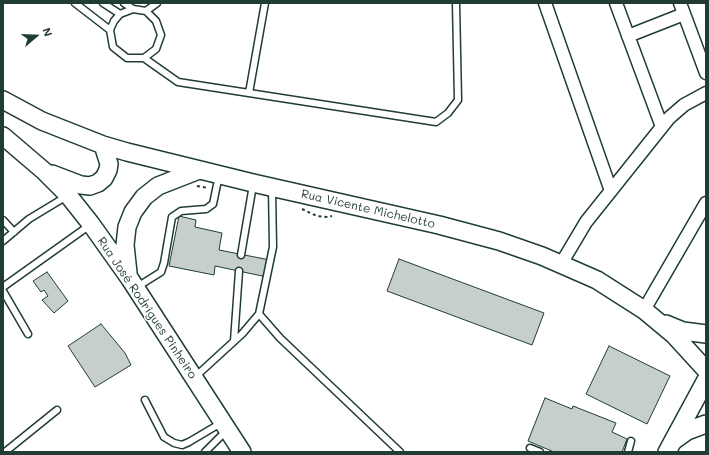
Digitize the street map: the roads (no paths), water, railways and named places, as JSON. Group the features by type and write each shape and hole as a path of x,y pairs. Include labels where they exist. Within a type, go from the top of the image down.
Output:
{"main road":[{"name":"Rua Vicente Michelotto","path":"3,100 42,121 103,145 199,170 218,182 253,183 471,234 522,248 597,280 644,310 661,322 706,370"},
{"path":"3,136 44,171 81,185 90,186 98,183 104,178 109,164 103,145"},
{"path":"132,284 126,259 125,245 127,227 133,212 144,197 158,186 199,170"},
{"name":"Rua José Rodrigues Pinheiro","path":"44,171 68,195 91,224 242,452"},
{"path":"661,322 683,331 706,334"},
{"path":"670,447 706,380"},
{"path":"670,447 687,431 706,424"}],"street":[{"path":"545,3 611,190"},
{"path":"616,3 662,127"},
{"path":"628,36 682,8 706,73"},
{"path":"562,264 581,228 662,127 676,111 706,93"},
{"path":"644,310 706,203"}],"lane":[{"path":"103,3 120,14"},
{"path":"124,3 133,9 146,11 156,20 160,35 156,49 144,58"},
{"path":"146,11 157,3"},
{"path":"249,93 265,3"},
{"path":"133,9 120,14 114,21 110,30 113,47 127,58 144,58 178,82 436,122 448,113 458,100 456,3"},
{"path":"77,4 110,30"},
{"path":"132,284 160,272 164,263 172,217 181,211 206,210 213,204 218,182"},
{"path":"241,255 253,183"},
{"path":"194,378 234,341 259,314 272,247 272,188"},
{"path":"3,241 29,219 68,195"},
{"path":"3,220 14,232"},
{"path":"3,287 91,224"},
{"path":"234,341 239,271"},
{"path":"3,291 28,334"},
{"path":"259,314 285,343 400,452"},
{"path":"145,400 164,437 174,443 182,445 225,426"},
{"path":"4,452 57,410"},
{"path":"205,452 225,426"},
{"path":"628,452 631,441"},
{"path":"530,448 540,452"}]}
